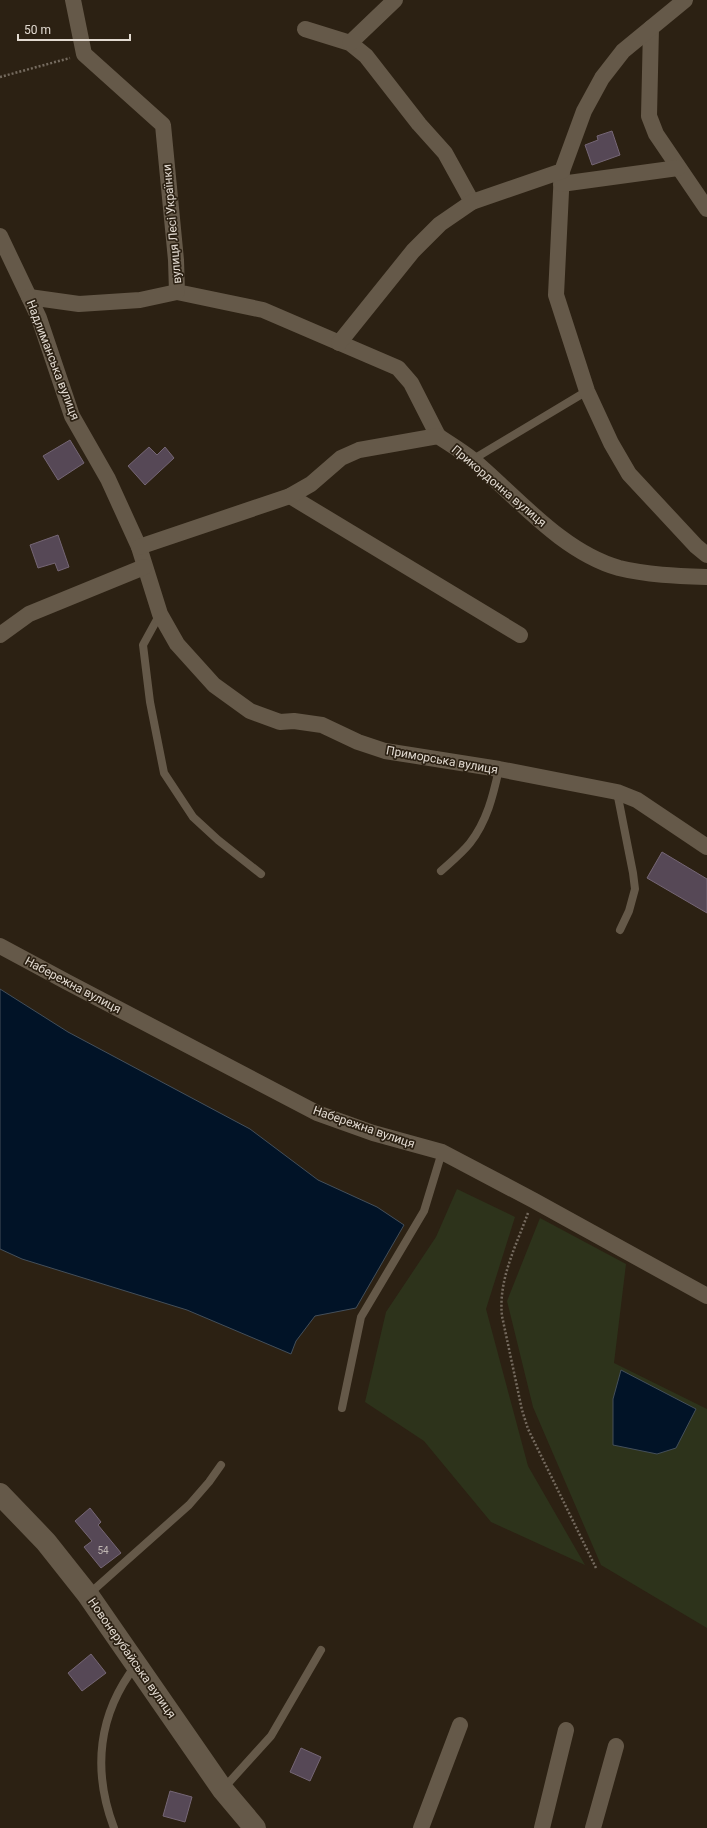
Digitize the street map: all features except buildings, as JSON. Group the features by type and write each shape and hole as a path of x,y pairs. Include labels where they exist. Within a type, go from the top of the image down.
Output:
{"street":[{"path":"73,0 84,54"},
{"path":"350,43 395,0"},
{"path":"685,0 623,51 602,78 584,111 561,178 556,295 587,391 611,443 629,474 696,546 707,555"},
{"path":"651,28 649,116 656,134 707,209"},
{"path":"305,29 350,43 366,56 419,124 444,153 472,202"},
{"name":"вулиця Лесі Українки","path":"84,54 163,125 176,260 177,292 263,310 398,368 405,374 438,436"},
{"path":"339,342 424,240 440,224 472,202 561,178 678,168"},
{"name":"Надлиманська вулиця","path":"0,236 39,318 72,416 108,479 139,547"},
{"path":"29,296 79,304 140,300 177,292"},
{"path":"139,547 290,496 311,484 342,458 359,450 438,436"},
{"name":"Прикордонна вулиця","path":"438,436 472,460 537,520 568,542 592,556 618,568 646,573 707,577"},
{"path":"290,496 520,635"},
{"name":"Приморська вулиця","path":"139,547 144,567 160,614 177,644 214,685 250,711 280,722 294,721 322,725 358,742 385,751 617,792 637,800 707,847"},
{"path":"0,636 29,614 144,567"},
{"name":"Набережна вулиця","path":"0,946 317,1113 373,1132 442,1152 533,1200 707,1296"},
{"name":"Новонерубайська вулиця","path":"0,1494 46,1542 88,1595 223,1790 255,1828"},
{"path":"421,1828 460,1725"},
{"path":"542,1828 566,1730"},
{"path":"593,1828 616,1746"}],"lane":[{"path":"472,460 587,391"},
{"path":"160,614 143,645 150,702 164,773 193,817 218,840 261,874"},
{"path":"441,871 470,844 483,824 492,803 499,770"},
{"path":"617,792 635,889 629,911 620,930"},
{"path":"342,1408 361,1318 424,1211 442,1152"},
{"path":"88,1595 189,1505 209,1482 220,1465"},
{"path":"223,1790 271,1736 321,1650"},
{"path":"114,1828 104,1795 100,1762 104,1728 115,1698 127,1676 136,1664"}],"path":[{"path":"0,77 84,54"},
{"path":"533,1200 507,1270 501,1296 502,1316 522,1410 528,1429 596,1568"}],"green space":[{"path":"457,1189 515,1217 486,1309 528,1466 585,1565 491,1522 424,1441 365,1402 386,1312 436,1237"},
{"path":"540,1218 626,1264 614,1363 707,1409 707,1628 601,1565 533,1407 507,1301"}],"water":[{"path":"0,989 68,1032 250,1129 318,1180 377,1207 404,1225 356,1308 315,1316 296,1341 291,1354 187,1310 22,1259 0,1249"},
{"path":"621,1370 696,1409 676,1448 657,1454 613,1445 613,1399"}]}
